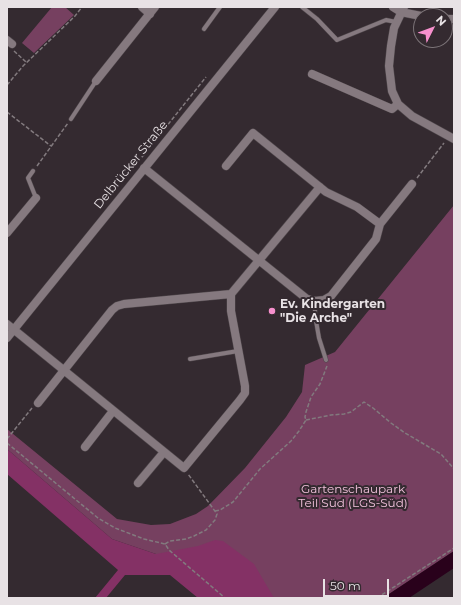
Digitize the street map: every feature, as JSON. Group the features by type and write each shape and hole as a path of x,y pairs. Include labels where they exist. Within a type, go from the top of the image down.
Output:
{"street":[{"path":"96,81 153,10 142,7"},
{"name":"Delbrücker Straße","path":"7,338 274,7"},
{"path":"393,7 413,13"},
{"path":"402,10 394,28 390,46 389,66 392,91 398,104 412,116 451,138"},
{"path":"312,74 392,109 398,104"},
{"path":"226,166 252,133 326,192 356,206 380,224"},
{"path":"144,168 307,299 315,301 324,300 331,296 376,239 380,224 412,184"},
{"path":"7,324 184,468 245,393 231,311 231,294 320,187"},
{"path":"7,233 36,198"},
{"path":"38,403 63,370 112,310 117,306 124,304 231,294"},
{"path":"84,447 113,411"},
{"path":"138,483 164,452"}],"lane":[{"path":"204,29 220,7"},
{"path":"302,7 317,19 337,40 386,20 397,22"},
{"path":"71,119 96,81"},
{"path":"33,171 28,178 36,198"},
{"path":"315,301 315,315 319,338 326,360"},
{"path":"190,359 238,351"}],"path":[{"path":"7,85 26,62 75,16 82,7"},
{"path":"9,42 15,52 26,62"},
{"path":"7,112 51,146"},
{"path":"33,171 71,119"},
{"path":"412,184 451,138"},
{"path":"215,511 220,510 233,502 260,469 291,441 306,420 306,412 311,398 327,366 326,360"},
{"path":"306,420 351,412 364,402 405,433 441,454 454,469"},
{"path":"7,440 33,407 38,403"},
{"path":"7,442 98,518 115,528 144,539 165,544 169,550 225,598"},
{"path":"165,544 170,541 186,539 206,530 215,520 217,514 184,468"},
{"path":"377,598 454,548"}],"green space":[{"path":"52,7 65,7 74,15 34,53 22,43"},
{"name":"Gartenschaupark Teil Süd (LGS-Süd)","path":"454,205 454,551 383,598 215,598 156,554 112,539 7,449 7,429 117,519 151,525 170,524 196,514 208,506 245,468 286,417 302,392 305,365 335,352"}],"shaded area":[{"path":"7,449 112,539 156,554 198,546 215,540 223,541 254,564 274,598 198,598 170,575 125,575 106,598 95,598 118,570 7,474"},
{"path":"454,551 454,568 409,598 383,598"}],"place":[{"name":"Ev. Kindergarten \"Die Arche\"","path":"272,311"}]}
